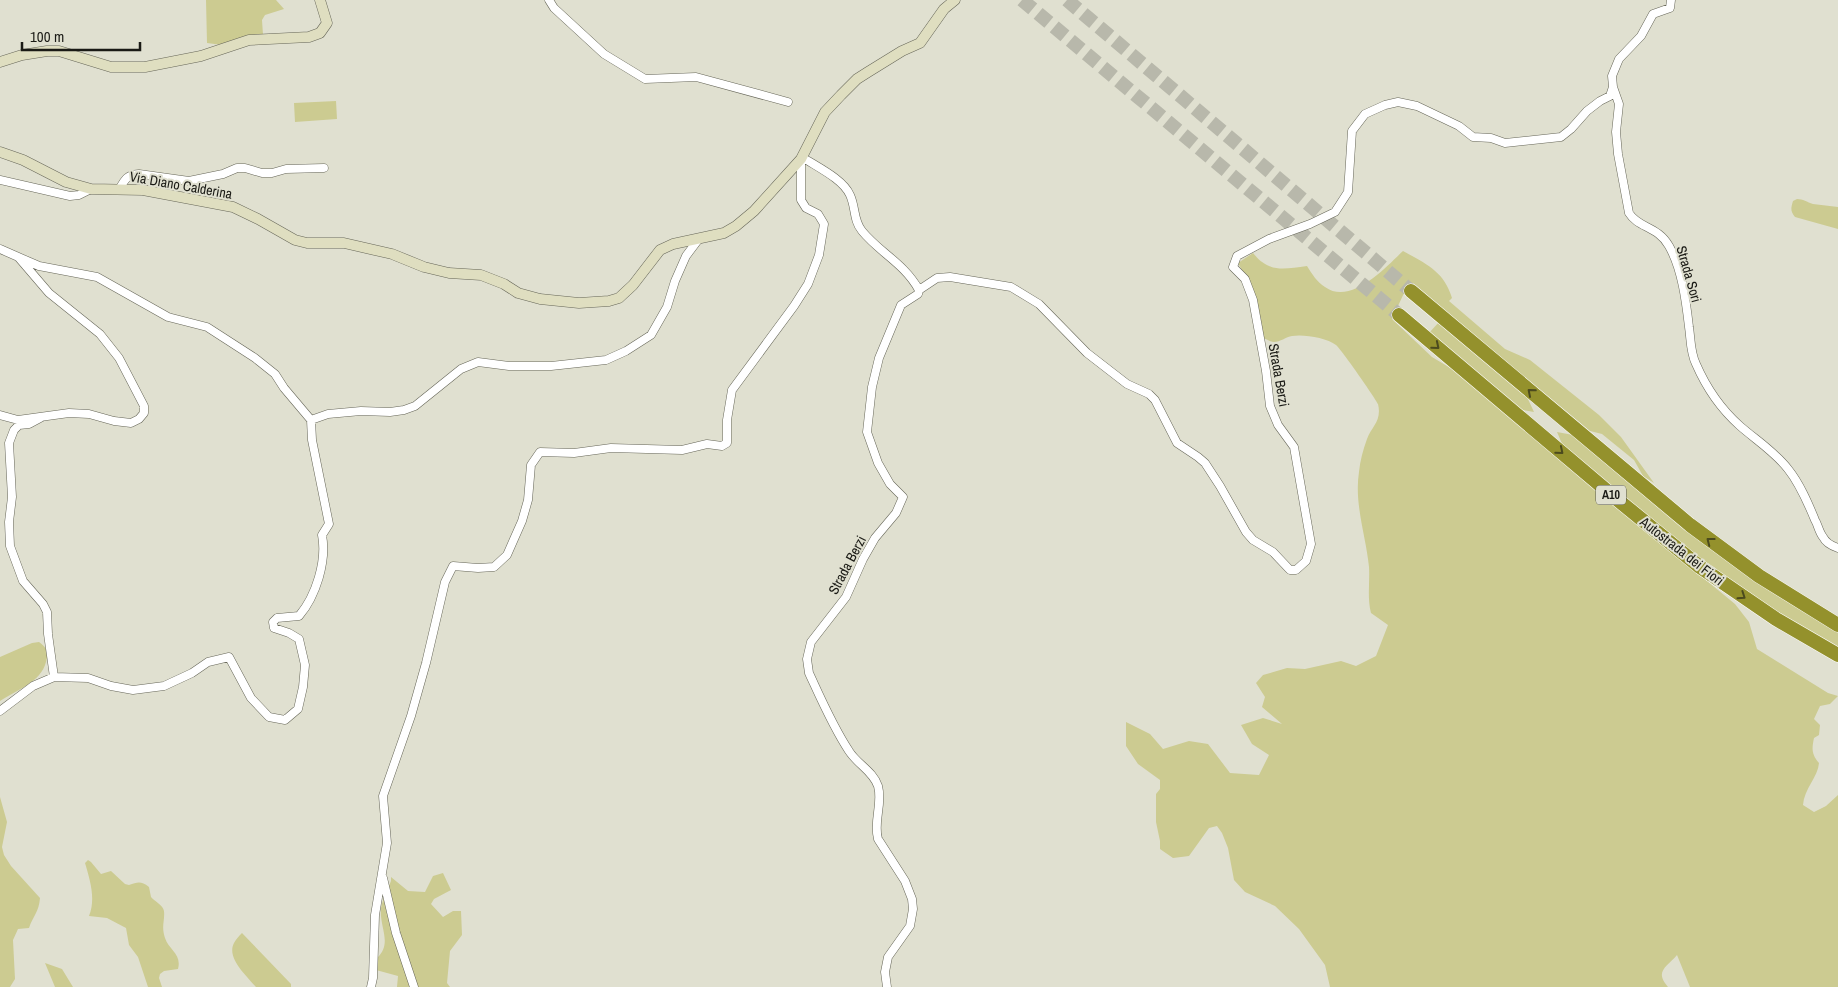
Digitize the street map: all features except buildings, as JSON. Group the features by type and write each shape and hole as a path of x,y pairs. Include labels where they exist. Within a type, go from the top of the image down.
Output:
{"highway":[{"name":"Autostrada dei Fiori","path":"1410,290 1690,525 1759,576 1838,625"},
{"name":"Autostrada dei Fiori","path":"1399,315 1700,567 1776,619 1838,655"}],"main road":[{"path":"0,62 22,55 59,51 111,67 145,67 201,56 249,40 309,37 320,33 327,23 320,0"},
{"name":"Via Diano Calderina","path":"0,152 22,160 66,182 91,189 120,188 143,190 233,207 258,218 295,240 307,243 344,242 392,254 424,267 449,273 481,275 518,292 559,302 609,301 619,298 633,286 660,250 673,244 724,233 736,226 769,196 801,158 825,112 841,95 857,79 902,51 920,43 944,9 955,0"}],"street":[{"path":"550,0 554,8 604,54 644,79 696,77 788,102"},
{"name":"Strada Sori","path":"1671,0 1670,8 1653,14 1641,36 1619,59 1612,76 1613,87 1619,104 1616,132 1618,154 1629,213 1632,219 1661,235 1670,247 1684,293 1691,351 1710,390 1739,425 1766,447 1788,470 1803,494 1823,537 1832,546 1838,548"},
{"name":"Strada Berzi","path":"887,987 886,964 891,951 910,926 913,908 912,899 905,881 878,839 876,825 879,794 875,780 849,751 809,672 807,659 811,642 846,597 863,558 875,538 896,513 903,497 890,484 878,463 867,432 872,387 879,358 902,305 937,278 950,277 1011,287 1039,304 1087,352 1127,384 1149,394 1155,400 1177,443 1205,463 1246,532 1253,540 1272,552 1290,570 1296,570 1306,561 1311,544 1294,447 1278,425 1270,406 1266,371 1252,300 1245,279 1233,267 1237,256 1269,239 1310,224 1334,212 1348,192 1352,131 1364,114 1398,102 1417,106 1459,126 1472,137 1491,138 1505,143 1561,137 1587,111 1610,96 1613,87"},
{"path":"801,158 846,188 852,198 858,225 864,233 903,268 919,290"},
{"path":"371,987 373,978 375,914 386,843 383,796 411,716 426,663 445,582 453,566 494,567 507,555 522,521 528,500 531,465 540,452 574,453 611,448 673,450 708,444 722,446 727,443 727,420 732,390 794,306 808,284 820,255 824,224 818,214 806,208 800,200 801,158"},
{"path":"120,188 125,179 131,174 189,181 224,174 237,168 272,172 286,169 324,168"},
{"path":"0,180 70,196 91,189"},
{"path":"311,420 328,414 361,411 390,412 410,408 460,369 478,362 509,366 551,366 606,360 626,352 651,335 668,307 675,281 686,256 698,240"},
{"path":"0,249 39,266 97,277 168,316 207,327 255,358 275,374 284,388 311,420 312,440 329,524 322,535 324,546 323,565 305,610 299,616 277,618 273,622 274,628 299,639 305,665 298,709 285,720 269,717 251,698 229,657 208,662 192,673 164,686 133,690 111,686 88,678 54,677 33,686 0,711"},
{"path":"0,414 18,420 69,413 89,414 114,421 131,423 144,413 144,406 119,358 100,334 49,293 17,257"},
{"path":"42,417 29,424 19,425 14,430 9,443 12,497 9,522 10,546 23,581 43,604 47,612 54,677"},
{"path":"382,875 396,933 414,987"}],"shaded area":[{"path":"206,0 276,0 284,9 265,15 262,20 263,35 222,45 207,43"},
{"path":"336,101 337,119 295,122 294,103"},
{"path":"1797,199 1813,204 1838,207 1838,229 1795,217 1791,208 1793,201"},
{"path":"1403,251 1433,269 1449,289 1452,298 1449,301 1505,349 1530,360 1599,415 1621,437 1654,483 1643,476 1634,460 1602,434 1590,431 1538,388 1527,383 1413,283 1404,293 1392,319 1432,357 1457,372 1572,470 1735,604 1749,622 1757,649 1828,693 1838,696 1830,704 1820,706 1814,719 1820,725 1819,735 1814,738 1813,748 1813,754 1819,763 1803,805 1814,812 1826,806 1838,795 1838,987 1690,987 1677,955 1662,973 1664,982 1668,987 1330,987 1325,965 1299,929 1275,906 1245,892 1234,880 1228,848 1217,826 1209,828 1189,856 1173,858 1160,849 1156,822 1156,794 1160,789 1160,780 1138,764 1126,746 1126,722 1150,734 1163,749 1189,741 1208,744 1230,773 1259,775 1269,755 1252,744 1241,725 1263,718 1282,724 1262,707 1265,697 1256,683 1263,675 1287,668 1305,669 1341,661 1356,666 1376,656 1388,625 1371,613 1368,555 1358,496 1359,468 1367,439 1378,419 1378,404 1336,345 1315,337 1292,336 1274,342 1263,338 1247,279 1238,263 1253,253 1271,267 1307,266 1317,280 1325,287 1335,292 1346,292 1367,282"},
{"path":"1440,321 1527,397 1534,412 1518,409 1428,334"},
{"path":"1557,432 1573,435 1838,631 1838,649 1768,608 1679,544 1563,446"},
{"path":"39,642 46,648 47,653 43,669 28,685 0,701 0,657 32,643"},
{"path":"0,797 7,822 2,847 4,855 11,866 40,898 29,928 18,929 13,940 15,979 10,987 0,987"},
{"path":"88,860 101,874 111,871 125,884 139,883 146,885 149,887 151,897 163,909 165,938 177,956 179,964 178,969 164,971 160,974 159,978 162,987 148,987 138,957 129,945 126,928 107,918 89,916 92,896 85,863"},
{"path":"443,873 451,890 434,899 431,904 443,917 453,911 461,911 462,935 450,951 447,983 450,987 397,987 398,976 376,970 377,958 382,952 385,941 381,908 391,877 408,891 425,892 433,876"},
{"path":"242,933 291,984 291,987 256,987 235,961 233,955 234,943"},
{"path":"45,963 62,969 73,987 55,987"}],"tunnel":[{"path":"1022,0 1399,315"},
{"path":"1067,0 1411,291"}]}
